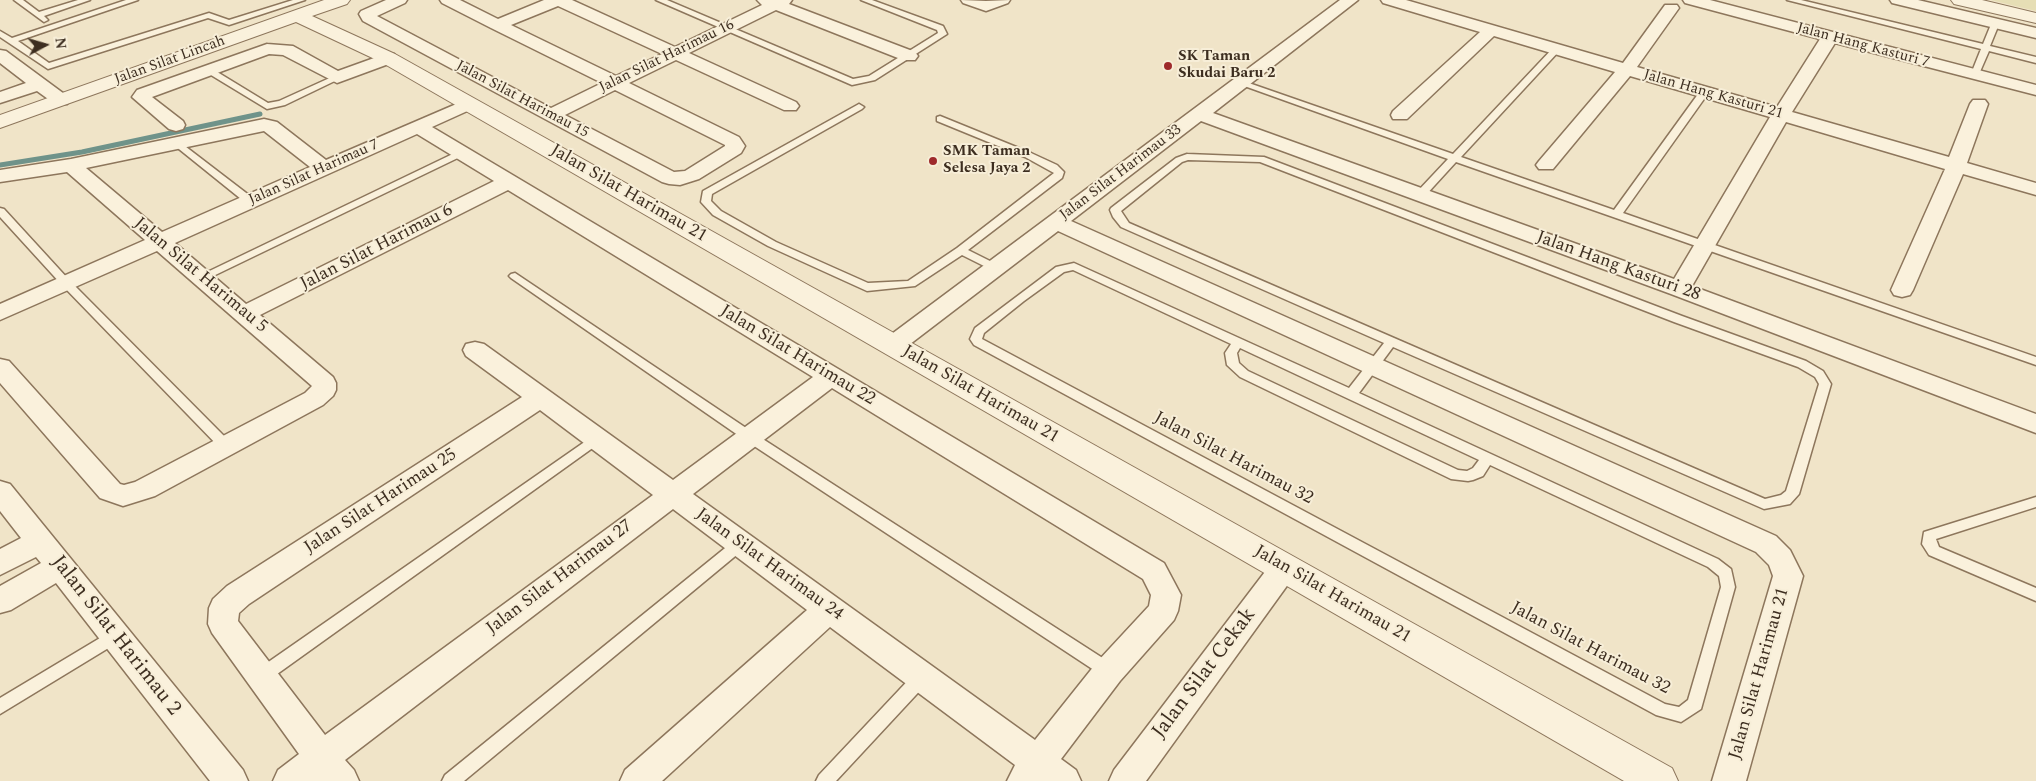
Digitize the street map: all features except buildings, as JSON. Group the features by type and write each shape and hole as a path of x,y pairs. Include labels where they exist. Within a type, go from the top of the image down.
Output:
{"street":[{"name":"Jalan Silat Lincah","path":"0,122 293,7 341,0"},
{"name":"Jalan Silat Harimau 15","path":"399,0 367,14 369,18 669,178 680,179 692,174 734,149 734,144 613,84"},
{"path":"448,0 613,84"},
{"path":"497,25 558,0 790,106"},
{"path":"969,0 986,6 1002,0"},
{"name":"Jalan Silat Harimau 33","path":"893,345 1350,0"},
{"name":"Jalan Hang Kasturi 21","path":"1389,0 2036,189"},
{"name":"Jalan Hang Kasturi 7","path":"1691,0 2036,90"},
{"path":"1898,0 2036,34"},
{"path":"1960,0 2036,18"},
{"path":"775,1 908,56"},
{"name":"Jalan Silat Harimau 16","path":"551,115 726,28 775,1"},
{"name":"Jalan Silat Harimau 21","path":"293,7 388,58 1660,781"},
{"path":"1546,165 1627,70 1671,8"},
{"path":"1400,115 1491,30"},
{"path":"1680,289 1781,115 1830,37"},
{"path":"176,134 142,97 143,94 273,48 287,50 337,78 388,58"},
{"path":"4,55 60,100"},
{"path":"0,98 39,84"},
{"name":"Jalan Silat Harimau 7","path":"0,313 468,104"},
{"path":"1902,290 1956,166 1979,104"},
{"name":"Jalan Hang Kasturi 28","path":"1199,114 1680,289 2036,424"},
{"path":"0,176 70,165 176,134 264,125 270,126 324,168"},
{"name":"Jalan Silat Harimau 22","path":"417,126 1154,571 1166,595 1163,612 1109,671"},
{"path":"591,174 623,155"},
{"name":"Jalan Silat Harimau 5","path":"70,165 159,242 246,313 324,383 324,390 314,399 226,446"},
{"name":"Jalan Silat Harimau 6","path":"246,313 509,182"},
{"name":"Jalan Silat Harimau 21","path":"1057,222 1382,354 1766,544 1780,558 1788,576 1729,781"},
{"name":"Jalan Silat Harimau 24","path":"475,350 922,677 1042,775"},
{"path":"0,367 110,492 123,496 145,489 226,446"},
{"name":"Jalan Silat Harimau 27","path":"290,781 332,769 673,495 831,376"},
{"name":"Jalan Silat Harimau 25","path":"260,677 222,624 224,608 238,595 540,398"},
{"name":"Jalan Silat Harimau 2","path":"0,491 230,781"},
{"path":"0,563 40,541"},
{"path":"0,601 60,566"},
{"name":"Jalan Silat Cekak","path":"1126,781 1284,568"},
{"path":"637,781 829,609"},
{"path":"1042,775 1109,671"},
{"path":"260,677 332,769"}],"lane":[{"path":"18,0 52,26"},
{"path":"38,15 86,0"},
{"path":"4,55 52,26 134,0"},
{"path":"660,0 852,82 862,82 872,78 941,35 943,30 865,0"},
{"path":"1791,0 2036,60"},
{"path":"4,55 48,66 205,16 212,16 229,23 293,7"},
{"path":"1975,74 1984,47 1995,24"},
{"path":"0,33 4,55"},
{"path":"1420,195 1456,159 1557,49"},
{"path":"208,70 267,106 282,103 337,78"},
{"path":"1240,83 2036,361"},
{"path":"1616,215 1704,92"},
{"path":"859,107 707,193 706,202 717,213 772,244 867,287 911,284 961,250 1058,176 1059,172 1028,156 940,119"},
{"path":"176,134 250,201"},
{"path":"204,277 461,153"},
{"path":"1187,157 1261,159 1678,319 1802,364 1819,374 1826,384 1792,494 1785,500 1764,504 1382,354 1125,225 1115,210 1179,160 1187,157"},
{"path":"0,211 66,283 226,446"},
{"path":"961,250 996,268"},
{"name":"Jalan Silat Harimau 32","path":"1069,266 1079,268 1238,342 1713,562 1726,573 1728,587 1695,704 1681,715 1662,710 990,350 976,339 979,331 1020,298 1060,269 1069,266"},
{"path":"515,276 750,437 1109,671"},
{"path":"1238,342 1231,353 1232,359 1234,365 1244,374 1456,476 1468,476 1478,472 1488,458"},
{"path":"1351,394 1382,354"},
{"path":"260,677 596,439"},
{"path":"2036,502 1929,536 1929,544 1934,551 2036,595"},
{"path":"451,781 740,544"},
{"path":"0,707 115,636"},
{"path":"825,781 922,677"}],"shaded area":[{"path":"1991,0 2036,0 2036,11"}],"waterway":[{"path":"0,165 82,152 260,114"}],"place":[{"name":"SK Taman Skudai Baru 2","path":"1168,66"},
{"name":"SMK Taman Selesa Jaya 2","path":"933,161"}]}
